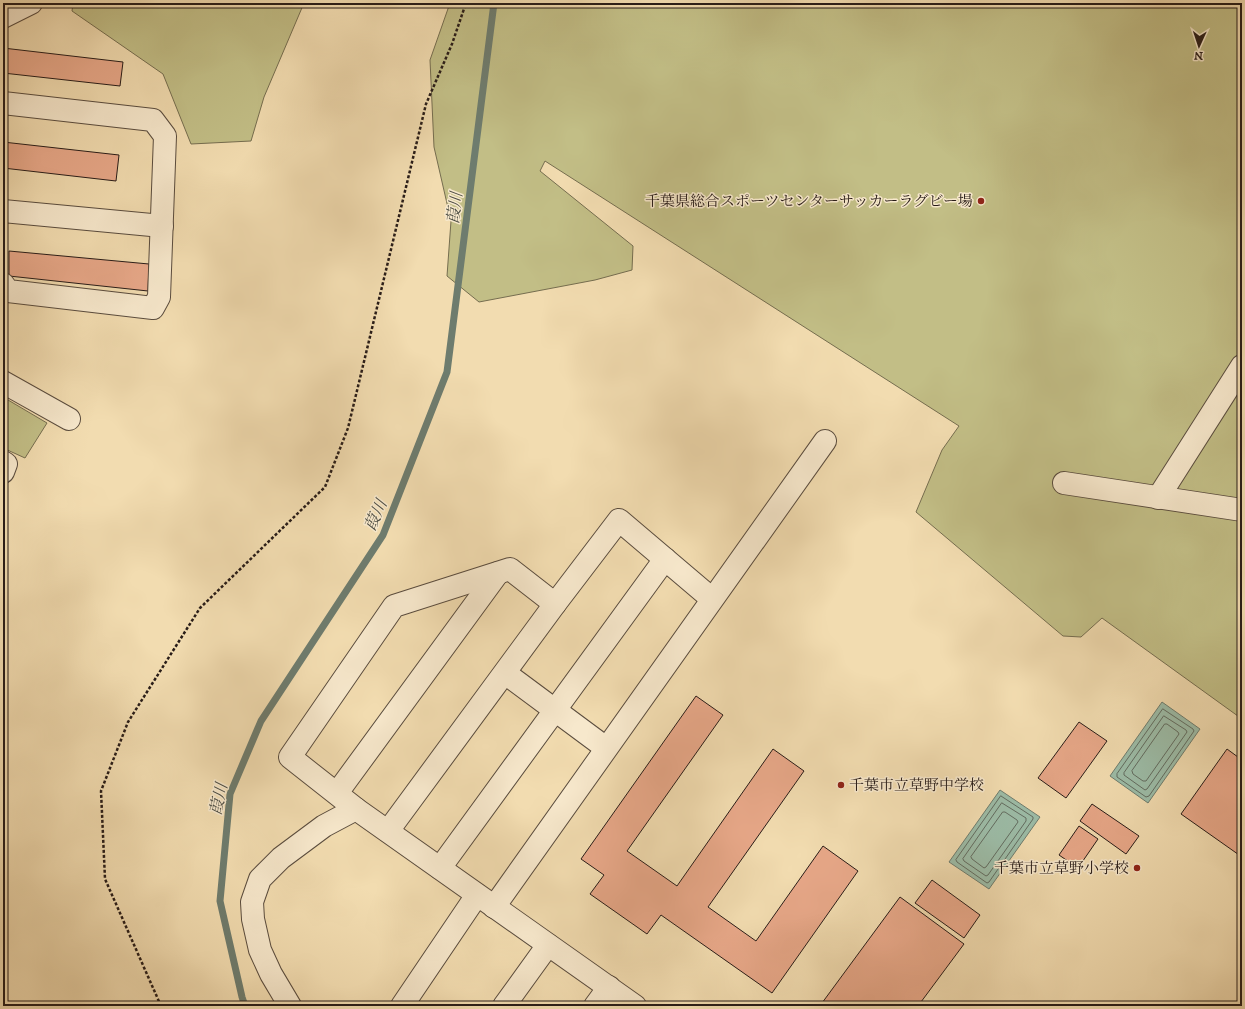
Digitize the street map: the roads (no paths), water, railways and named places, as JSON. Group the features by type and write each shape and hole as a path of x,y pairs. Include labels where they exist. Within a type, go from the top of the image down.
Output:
{"street":[{"path":"3,103 153,120 165,136 159,297 152,308 8,291 3,284"},
{"path":"3,217 3,211 162,226"},
{"path":"1158,498 1242,366"},
{"path":"3,382 69,419"},
{"path":"494,907 825,441"},
{"path":"3,462 6,464 3,472"},
{"path":"1064,483 1242,510"},
{"path":"388,831 555,604 620,520 712,599"},
{"path":"440,868 665,559"},
{"path":"555,604 510,569 394,606 290,757 356,808 476,895 635,1006"},
{"path":"337,793 498,573"},
{"path":"505,673 606,748"},
{"path":"290,1006 271,974 260,950 253,920 252,902 260,879 281,858 324,826 356,808"},
{"path":"402,1006 476,895"},
{"path":"504,1006 548,945"},
{"path":"595,1006 609,987"}],"water":[{"path":"1162,702 1200,729 1148,803 1110,776"},
{"path":"1000,790 1040,817 989,889 949,862"}],"waterway":[{"name":"葭川","path":"245,1006 220,901 230,794 261,721 383,535 447,372 494,3"}],"place":[{"name":"千葉県総合スポーツセンターサッカーラグビー場","path":"981,201"},
{"name":"千葉市立草野中学校","path":"841,785"},
{"name":"千葉市立草野小学校","path":"1137,868"}]}
